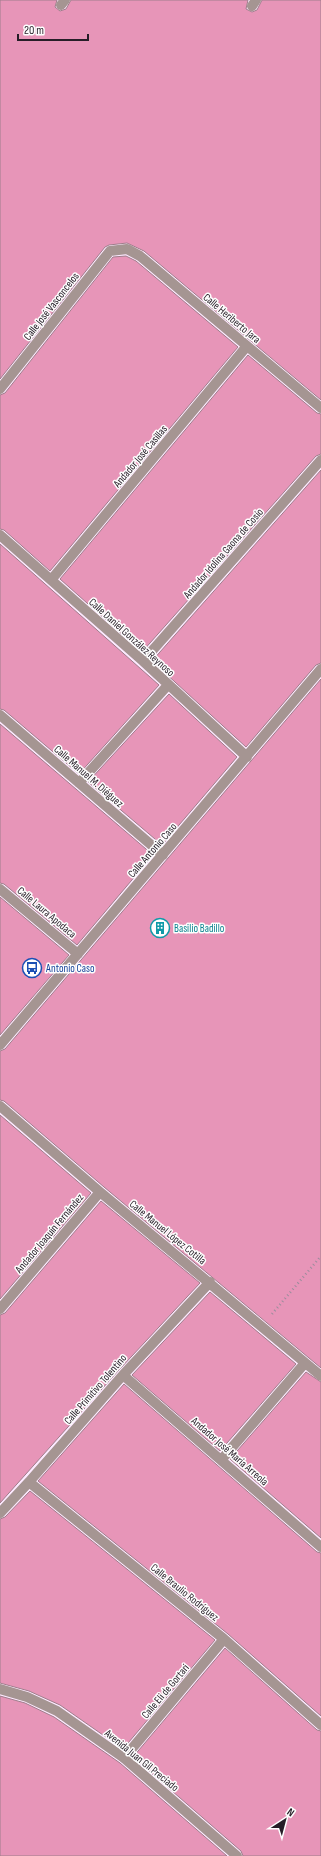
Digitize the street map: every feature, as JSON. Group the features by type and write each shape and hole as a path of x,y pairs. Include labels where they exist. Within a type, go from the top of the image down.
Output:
{"street":[{"name":"Calle Heriberto Jara","path":"127,248 140,256 321,408"},
{"name":"Calle José Vasconcelos","path":"0,389 110,251 127,248"},
{"name":"Andador José Casillas","path":"51,580 247,346"},
{"name":"Andador Idolina Gaona de Cosío","path":"143,661 321,460"},
{"name":"Calle Daniel González Reynoso","path":"0,535 143,661 248,757"},
{"name":"Calle Antonio Caso","path":"0,1045 248,757 321,669"},
{"path":"79,783 168,684"},
{"name":"Calle Manuel M. Diéguez","path":"0,716 163,855"},
{"name":"Calle Laura Apodaca","path":"0,889 78,954"},
{"name":"Calle Manuel López Cotilla","path":"0,1106 100,1192 210,1282 321,1376"},
{"name":"Andador Joaquín Fernández","path":"0,1309 100,1192"},
{"name":"Calle Primitivo Tolentino","path":"0,1513 123,1374 210,1282"},
{"path":"222,1459 305,1363"},
{"name":"Andador José María Arreola","path":"123,1374 321,1547"},
{"name":"Calle Braulio Rodríguez","path":"29,1482 224,1638 321,1725"},
{"name":"Calle Eli de Gortari","path":"124,1758 224,1638"},
{"name":"Avenida Juan Gil Preciado","path":"0,1689 27,1697 57,1711 124,1758 237,1856"}],"path":[{"path":"261,1326 321,1256"}],"building":[{"path":"0,0 57,0 55,7 60,11 66,9 71,0 248,0 246,9 252,12 257,10 262,0 321,0 321,400 144,251 127,243 109,245 105,247 0,379"},
{"path":"126,256 136,261 238,347 50,571 4,530 0,529 0,395 5,393 113,257"},
{"path":"248,355 317,413 321,414 321,454 316,456 142,652 60,579"},
{"path":"321,470 321,663 316,665 246,747 152,661"},
{"path":"0,544 159,685 79,774 4,710 0,709"},
{"path":"321,679 321,1368 104,1187 4,1101 0,1100 0,1051 5,1049"},
{"path":"169,694 237,757 162,845 88,782"},
{"path":"0,724 153,855 77,945 4,884 0,883"},
{"path":"0,897 69,955 0,1035"},
{"path":"0,1115 91,1193 0,1299"},
{"path":"101,1201 200,1283 118,1371 0,1503 0,1315 5,1313"},
{"path":"210,1292 296,1364 220,1451 132,1375"},
{"path":"306,1372 321,1382 321,1538 230,1459"},
{"path":"124,1384 317,1552 321,1553 321,1716 228,1634 38,1481"},
{"path":"30,1491 215,1640 123,1749 60,1705 29,1691 0,1683 0,1519 5,1517"},
{"path":"225,1648 317,1730 321,1731 321,1856 243,1856 241,1851 133,1757"},
{"path":"0,1696 25,1703 54,1717 120,1763 227,1856 0,1856"}],"place":[{"name":"Basilio Badillo","path":"160,928"},
{"name":"Antonio Caso","path":"32,968"}]}
